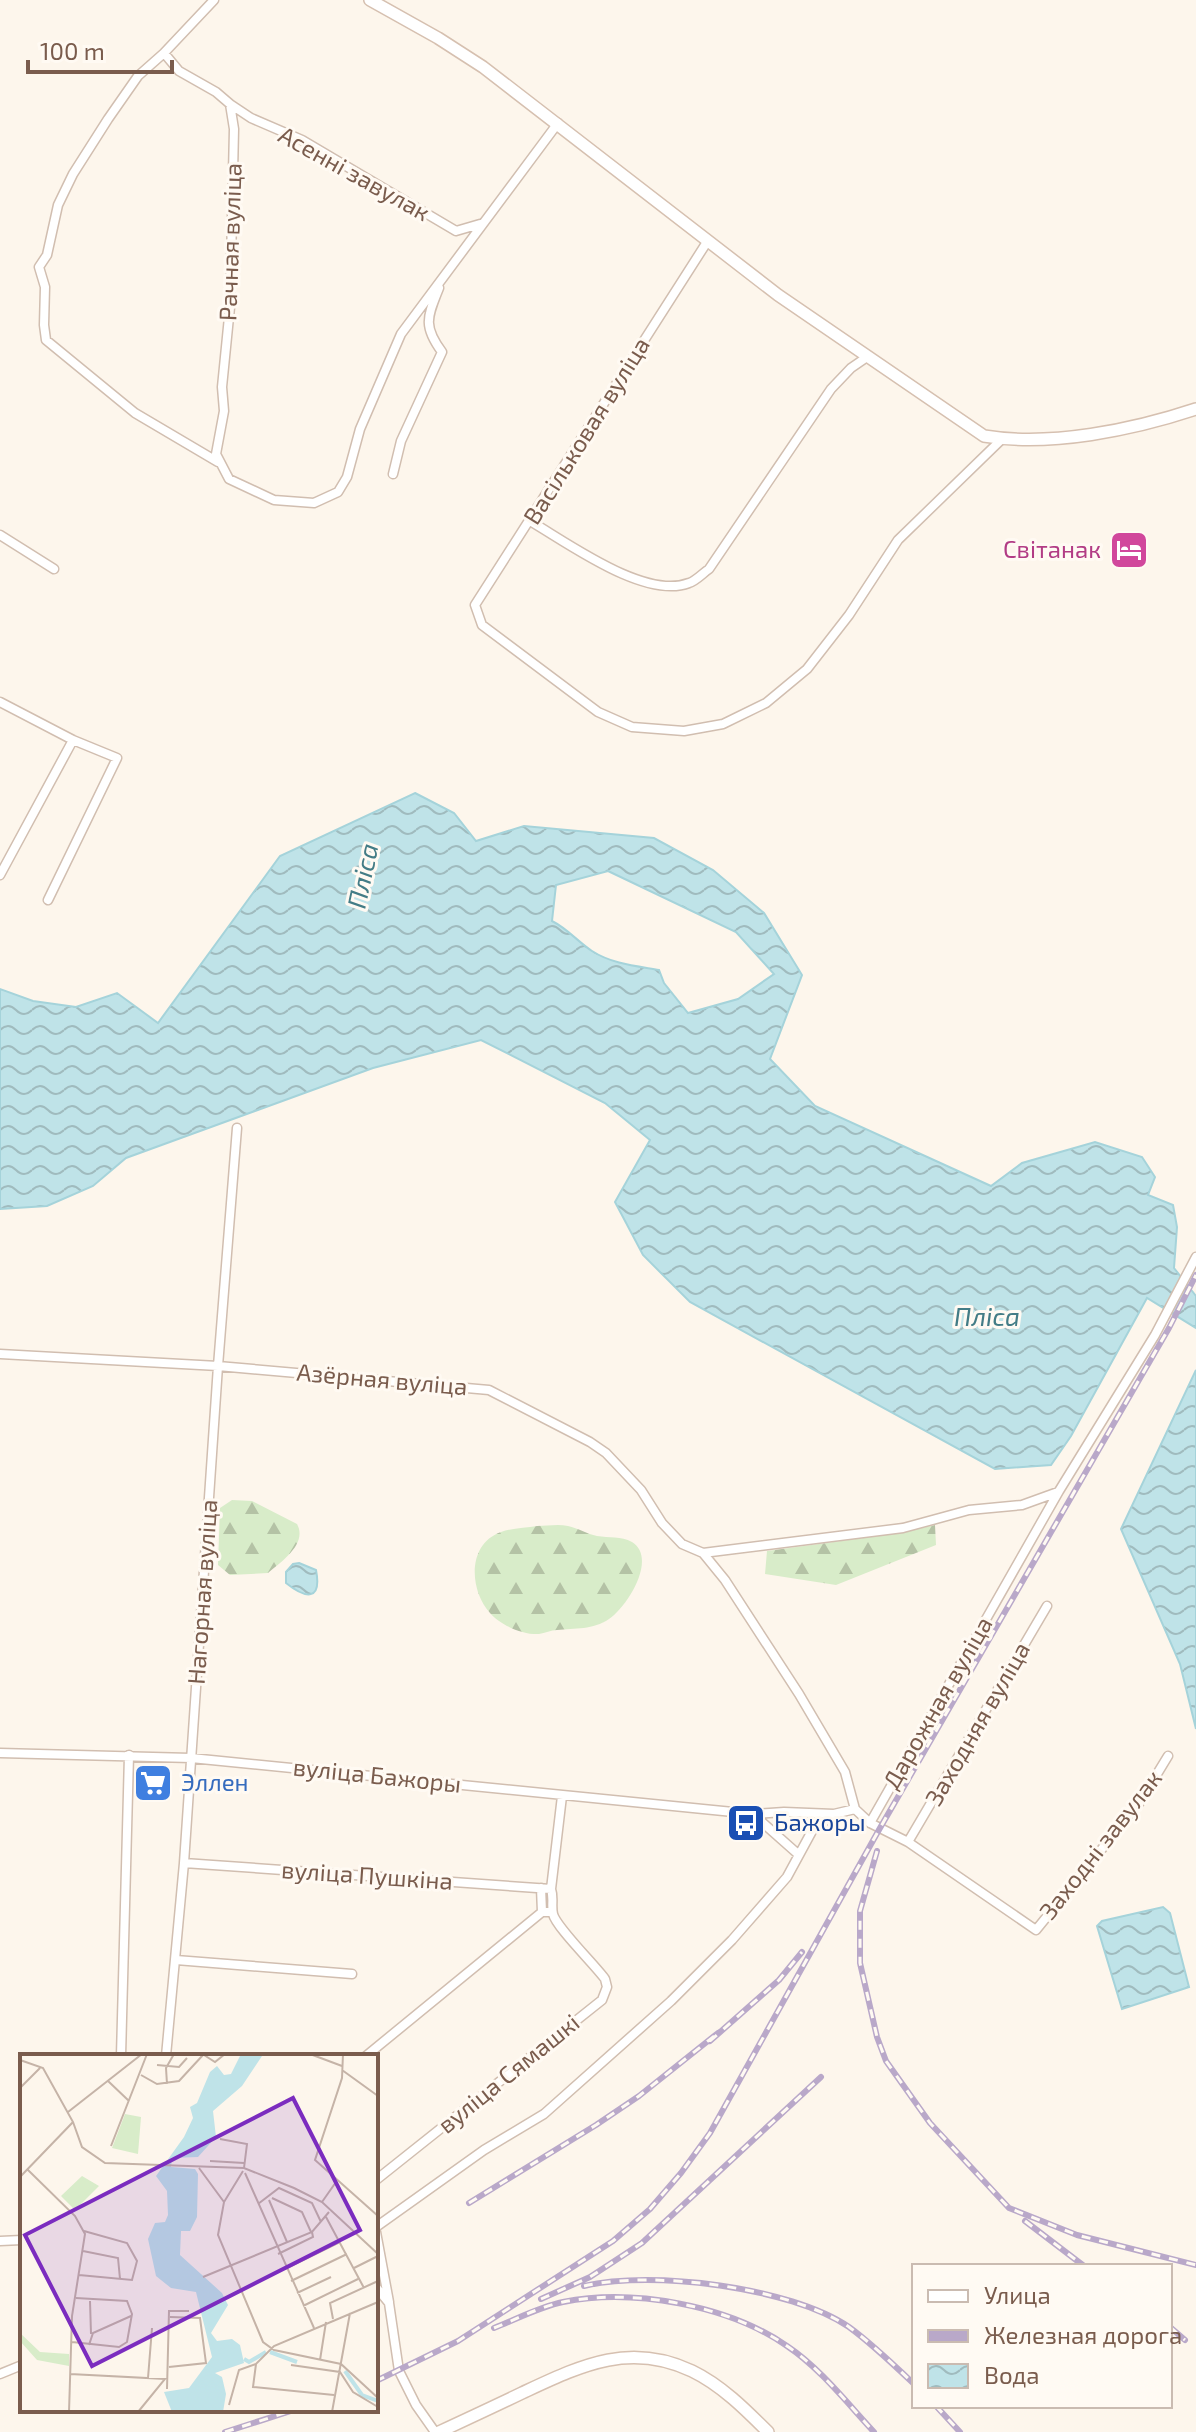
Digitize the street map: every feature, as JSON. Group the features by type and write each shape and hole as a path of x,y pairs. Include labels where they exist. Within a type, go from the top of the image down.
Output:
{"street":[{"path":"214,0 138,76 73,174 58,205 47,255 39,267 45,287 44,325 46,340 135,413 219,463 229,479 274,500 314,503 338,492 347,477 360,429 401,334 558,123"},
{"path":"370,0 483,67 707,242 867,357 984,436 1002,439 1075,436 1145,426 1196,409"},
{"path":"164,53 179,71 216,92 230,104"},
{"name":"Асенні завулак","path":"230,104 251,118 302,140 456,231 481,224"},
{"name":"Рачная вуліца","path":"219,463 216,454 224,411 222,387 230,307 234,129 230,104"},
{"name":"Васільковая вуліца","path":"707,242 475,605 482,625 598,712 632,727 684,731 723,724 766,703 807,669 849,615 898,540 1002,439"},
{"path":"393,474 401,441 442,352 431,337 427,320 442,279"},
{"path":"530,521 634,580 662,586 689,583 709,569 831,389 851,368 867,357"},
{"path":"0,535 54,569"},
{"path":"0,702 73,740 117,758 48,900"},
{"path":"0,875 73,740"},
{"name":"Нагорная вуліца","path":"166,2054 184,1863 237,1128"},
{"name":"Дарожная вуліца","path":"870,1823 1059,1491 1161,1324 1196,1257"},
{"name":"Азёрная вуліца","path":"0,1354 218,1366 489,1390 590,1442 606,1453 641,1490 662,1523 682,1544 703,1553 725,1580 845,1772 855,1809"},
{"path":"703,1553 903,1528 969,1510 1022,1505 1059,1491"},
{"name":"Заходняя вуліца","path":"908,1842 1047,1606"},
{"name":"вуліца Бажоры","path":"0,1753 191,1758 753,1814 834,1814"},
{"path":"121,2054 129,1755"},
{"name":"Заходні завулак","path":"870,1823 908,1842 1036,1930 1140,1802 1168,1756"},
{"path":"542,1912 562,1796"},
{"path":"378,2229 484,2150 544,2114 698,1976 787,1877 812,1831 834,1814 855,1809 870,1823"},
{"path":"753,1814 799,1855"},
{"name":"вуліца Пушкіна","path":"184,1863 546,1888"},
{"path":"368,2054 542,1912 552,1912 554,1899 546,1888"},
{"name":"вуліца Сямашкі","path":"378,2178 602,2000 607,1987 605,1979 557,1923 552,1912"},
{"path":"176,1960 352,1974"},
{"path":"0,2241 20,2240"},
{"path":"378,2241 399,2371 416,2405 437,2432 577,2367 624,2357 651,2358 691,2370 725,2391 768,2432"},
{"path":"378,2289 389,2303"},
{"path":"0,2374 20,2366"}],"green space":[{"path":"232,1500 252,1501 297,1524 299,1539 296,1545 268,1573 230,1575 218,1565 220,1508"},
{"path":"935,1525 936,1545 836,1585 765,1574 767,1551 900,1533"},
{"path":"537,1526 568,1526 597,1536 628,1540 639,1549 642,1559 637,1582 624,1604 609,1619 590,1627 533,1634 506,1625 490,1613 475,1580 477,1557 482,1546 501,1532"}],"water":[{"name":"Пліса","path":"415,793 454,813 476,841 524,826 654,838 713,870 764,913 802,975 770,1059 815,1106 991,1186 1022,1163 1095,1142 1142,1157 1155,1177 1148,1195 1173,1205 1177,1227 1174,1268 1196,1296 1196,1328 1147,1298 1071,1436 1051,1465 995,1469 690,1302 643,1255 615,1202 650,1140 605,1103 481,1040 373,1068 126,1158 93,1186 47,1206 0,1209 0,989 33,1001 76,1007 117,993 158,1023 280,856","holes":["608,871 736,932 774,974 738,999 688,1013 664,983 659,970 608,959 552,921 556,885"]},
{"path":"1196,1370 1196,1729 1180,1664 1121,1529"},
{"path":"299,1563 316,1570 317,1587 311,1594 300,1592 286,1583 286,1572 293,1564"},
{"path":"1163,1907 1170,1913 1189,1987 1122,2009 1097,1926 1102,1921"}],"railway":[{"path":"378,2380 458,2341 613,2241 650,2209 681,2173 710,2133 880,1828 1169,1328 1196,1275"},
{"path":"877,1851 860,1911 860,1963 877,2037 886,2061 930,2123 1009,2208 1077,2235 1196,2265"},
{"path":"710,2041 779,1980 802,1952"},
{"path":"469,2203 639,2096 718,2033"},
{"path":"541,2299 590,2277 642,2243 821,2077"},
{"path":"1025,2221 1081,2264"},
{"path":"584,2286 646,2280 682,2281 757,2292 792,2301 849,2327 912,2382"},
{"path":"494,2328 554,2304 590,2298 649,2299 708,2310 737,2320 787,2346 833,2386 874,2432"},
{"path":"1172,2329 1185,2340"},
{"path":"938,2408 960,2432"},
{"path":"225,2432 288,2412"}],"place":[{"name":"Світанак","path":"1129,550"},
{"name":"Эллен","path":"153,1783"},
{"name":"Бажоры","path":"746,1823"}]}
